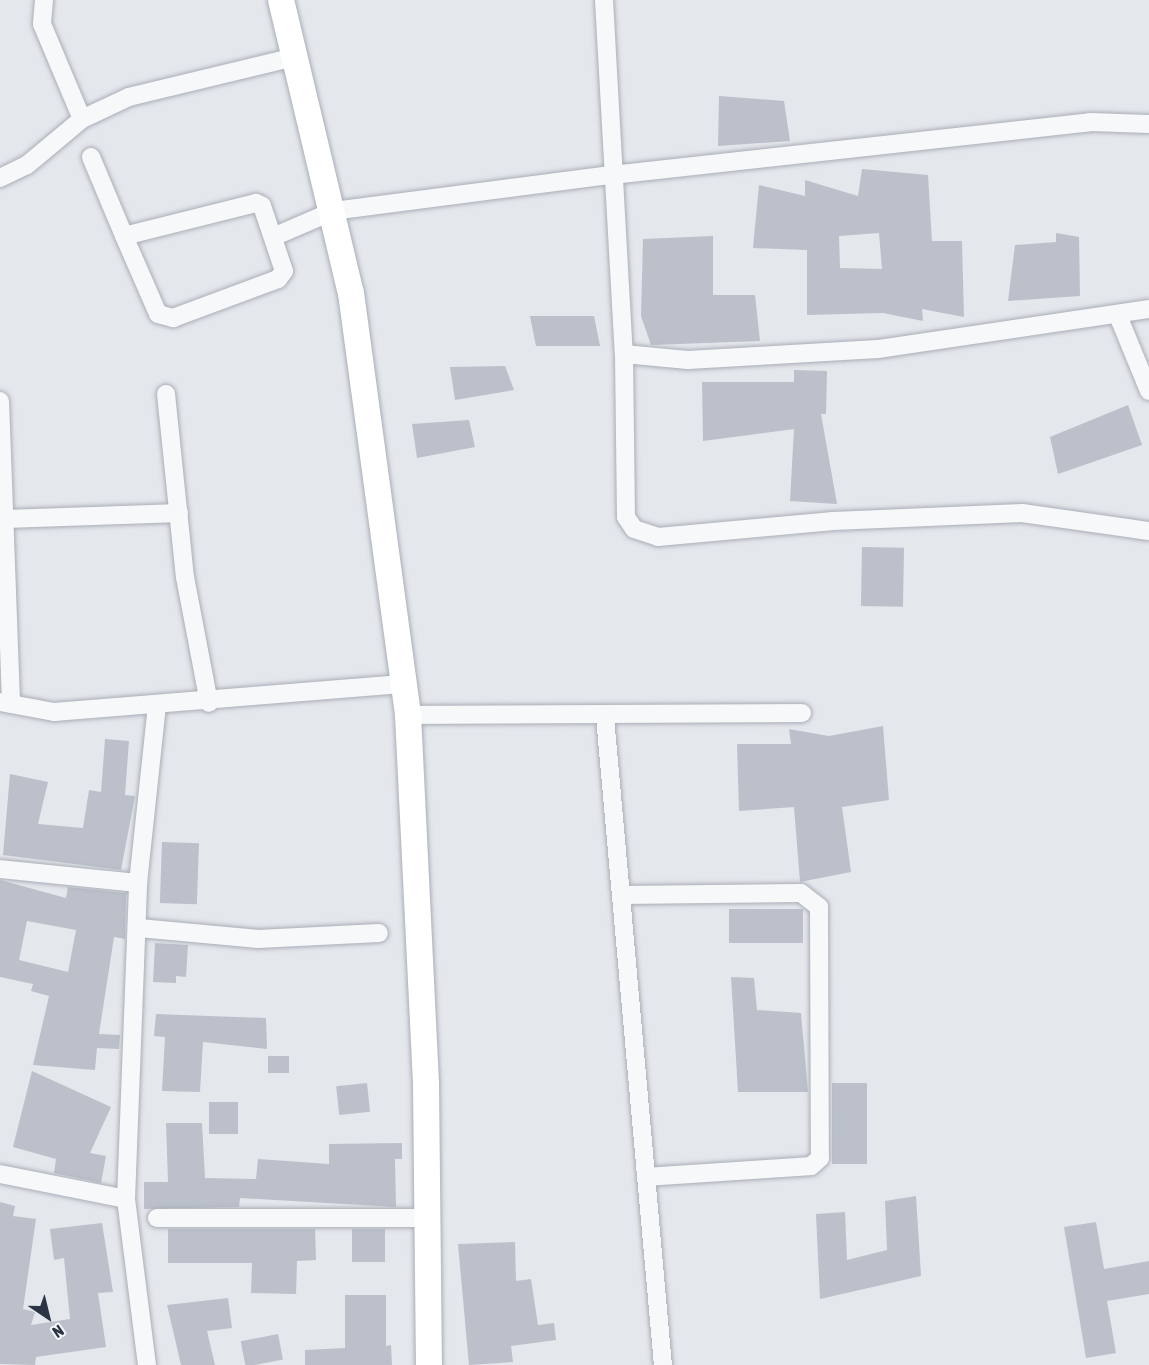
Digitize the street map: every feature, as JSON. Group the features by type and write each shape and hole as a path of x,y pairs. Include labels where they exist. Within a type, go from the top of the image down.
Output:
{"main road":[{"path":"281,0 351,293 405,684 427,1218 429,1365"}],"street":[{"path":"44,0 42,24 82,119"},
{"path":"604,0 612,175 624,354 627,517 644,536 975,514 1022,513 1149,531"},
{"path":"0,178 27,165 82,119 129,97 294,57"},
{"path":"273,237 333,211 612,175 1090,122 1149,124"},
{"path":"91,157 124,236 158,314 165,318 282,276 284,265 262,206 249,202 124,236"},
{"path":"624,354 688,360 878,349 1119,318 1149,309"},
{"path":"1119,318 1149,392"},
{"path":"166,394 179,513 209,703"},
{"path":"0,401 7,519 5,703 54,712 209,703 405,684"},
{"path":"7,519 179,513"},
{"path":"147,1365 126,1199 124,1138 139,928 138,883 157,705"},
{"path":"408,715 606,717 802,713"},
{"path":"606,717 663,1365"},
{"path":"0,869 138,883"},
{"path":"621,895 801,893 819,907 820,1158 811,1167 646,1177"},
{"path":"139,928 258,939 379,933"},
{"path":"0,1174 126,1199"},
{"path":"157,1218 427,1218"}],"building":[{"path":"719,96 784,101 790,141 718,146"},
{"path":"862,169 928,175 932,241 962,241 964,317 922,309 923,321 883,313 807,315 807,250 753,248 759,185 805,196 805,180 858,196","holes":["879,233 882,269 840,268 839,236"]},
{"path":"1056,233 1079,237 1080,296 1008,301 1015,245 1056,242"},
{"path":"713,236 713,295 755,295 760,341 651,345 641,316 643,239"},
{"path":"530,316 594,316 600,346 536,346"},
{"path":"505,366 514,390 455,400 450,367"},
{"path":"794,370 827,371 826,414 821,414 837,504 790,501 794,429 703,441 702,382 794,382"},
{"path":"1128,405 1142,445 1058,474 1050,437"},
{"path":"469,420 475,447 417,458 412,424"},
{"path":"862,547 904,548 903,607 861,606"},
{"path":"883,726 889,800 842,807 851,872 800,882 794,807 739,811 737,744 791,744 789,729 829,736"},
{"path":"105,739 129,741 125,795 135,796 121,870 3,855 10,774 48,782 38,824 83,828 89,790 101,792"},
{"path":"162,842 199,843 197,904 160,903"},
{"path":"0,880 66,898 68,887 126,893 125,939 114,937 99,1034 120,1035 119,1049 97,1048 95,1070 33,1065 49,996 31,991 33,984 0,977","holes":["27,921 76,930 68,972 19,960"]},
{"path":"729,909 803,909 803,943 729,943"},
{"path":"155,943 188,945 186,977 176,976 176,983 153,982"},
{"path":"731,977 754,978 757,1010 801,1013 808,1092 738,1092"},
{"path":"156,1014 266,1018 267,1049 203,1042 200,1092 162,1091 165,1037 154,1036"},
{"path":"268,1056 289,1056 289,1073 268,1073"},
{"path":"32,1071 111,1107 90,1153 106,1156 101,1183 54,1173 56,1159 13,1147"},
{"path":"367,1083 370,1112 339,1115 336,1086"},
{"path":"832,1083 867,1083 867,1164 832,1164"},
{"path":"209,1102 238,1102 238,1134 209,1134"},
{"path":"166,1123 202,1123 205,1178 256,1179 258,1159 329,1164 329,1144 402,1143 402,1159 395,1159 396,1207 240,1198 239,1207 144,1209 144,1182 168,1182"},
{"path":"916,1196 921,1276 820,1299 816,1214 845,1212 847,1260 887,1250 885,1201"},
{"path":"0,1202 15,1206 13,1216 36,1219 23,1309 35,1312 31,1325 70,1319 64,1258 54,1260 50,1229 102,1223 113,1292 98,1293 106,1347 36,1357 35,1365 0,1364"},
{"path":"1096,1222 1104,1269 1149,1261 1149,1294 1107,1301 1116,1353 1086,1358 1064,1227"},
{"path":"168,1229 315,1229 316,1260 297,1261 296,1294 251,1293 252,1263 168,1263"},
{"path":"352,1229 385,1229 385,1262 352,1262"},
{"path":"515,1242 516,1281 531,1279 538,1325 554,1323 556,1340 511,1346 513,1362 469,1365 458,1244"},
{"path":"345,1295 386,1295 386,1346 391,1345 392,1365 305,1365 305,1350 345,1348"},
{"path":"228,1298 232,1328 207,1331 215,1365 181,1365 167,1305"},
{"path":"278,1334 283,1360 245,1365 241,1341"}]}
